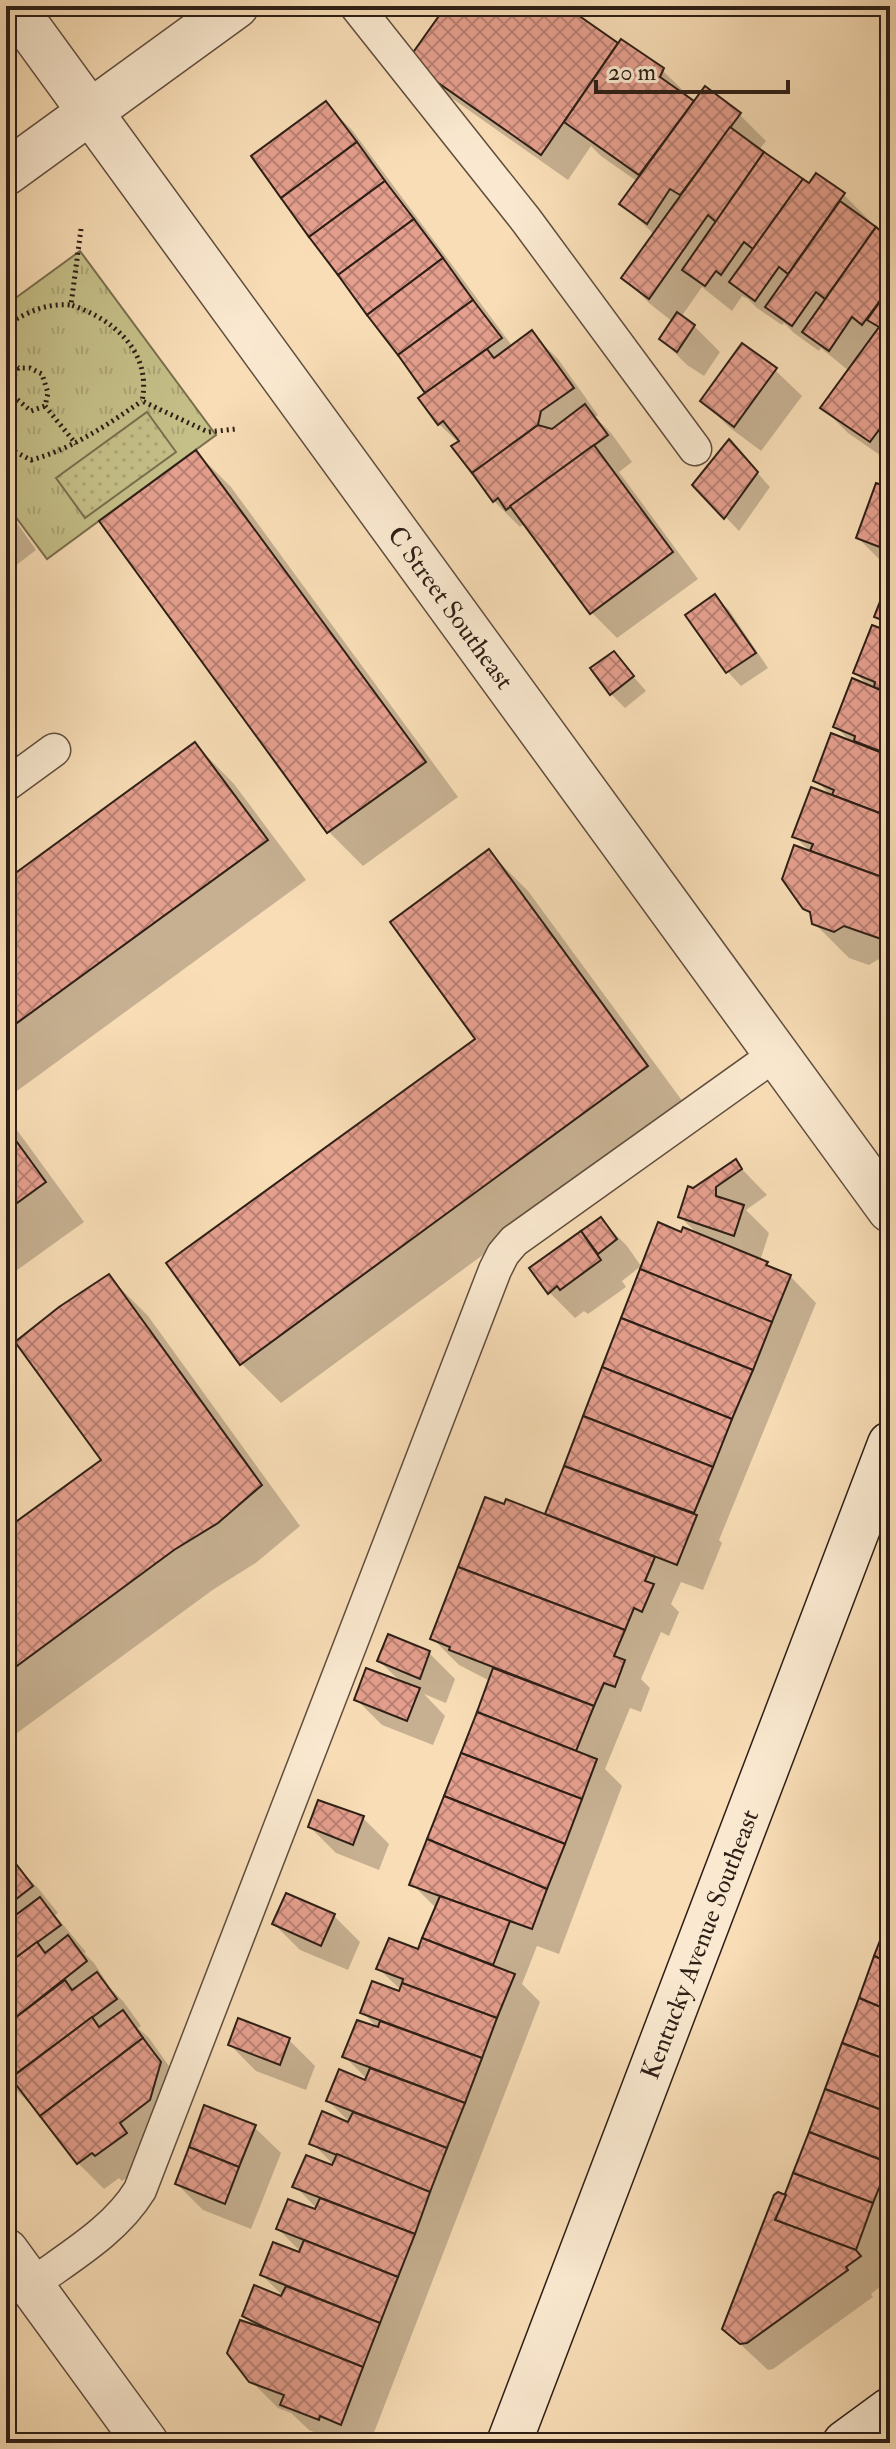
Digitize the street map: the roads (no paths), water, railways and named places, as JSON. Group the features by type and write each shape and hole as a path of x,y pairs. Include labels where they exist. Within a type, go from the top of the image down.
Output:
{"street":[{"name":"C Street Southeast","path":"13,6 890,1210"},
{"path":"6,173 236,6"},
{"name":"Kentucky Avenue Southeast","path":"509,2443 890,1444"},
{"path":"18,2268 146,2443"},
{"path":"845,2443 890,2410"}],"lane":[{"path":"356,6 526,220 695,449"},
{"path":"6,785 54,750"},
{"path":"18,2268 112,2224 130,2207 140,2190 503,1254 514,1241 776,1054"}]}
